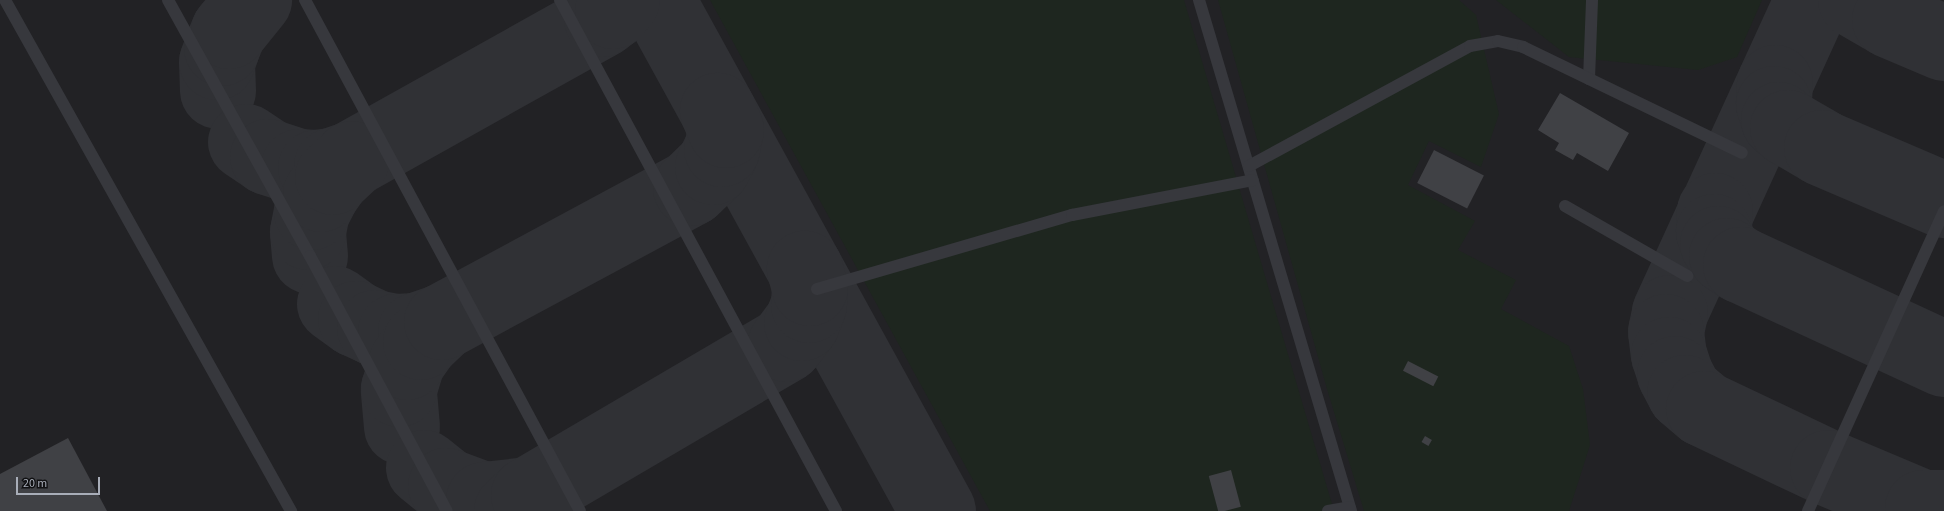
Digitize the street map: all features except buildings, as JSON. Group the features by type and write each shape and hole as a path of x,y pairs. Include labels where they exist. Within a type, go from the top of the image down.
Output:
{"lane":[{"path":"168,0 310,256 447,511"},
{"path":"305,0 580,511"},
{"path":"560,0 836,511"},
{"path":"1199,0 1351,509 1328,511"},
{"path":"1589,79 1592,0"},
{"path":"5,4 64,105 291,511"},
{"path":"1248,166 1470,46 1498,41 1523,47 1742,153"},
{"path":"817,289 1072,215 1253,180"},
{"path":"1565,206 1687,276"},
{"path":"1808,511 1944,211"}],"shaded area":[{"path":"0,0 1944,0 1944,511 0,511"},
{"path":"710,0 1184,0 1334,511 990,511"},
{"path":"1218,0 1459,0 1476,15 1499,114 1481,167 1429,141 1408,185 1475,221 1458,250 1516,280 1501,309 1569,346 1583,389 1590,445 1569,511 1364,511 1327,389"},
{"path":"1496,0 1762,0 1737,57 1698,70 1569,57"}],"taxiway":[{"path":"218,91 217,62 222,48 229,31 254,0"},
{"path":"246,142 268,157 299,167 316,168 332,166 352,159 602,19 613,11 622,0"},
{"path":"657,0 938,511"},
{"path":"1813,0 1670,313 1666,332 1669,355 1675,374 1685,393 1704,409 1828,468 1923,508 1944,508"},
{"path":"1856,0 1890,20 1944,43"},
{"path":"1775,83 1774,104 1779,120 1788,128 1822,148 1944,200"},
{"path":"402,427 399,389 407,362 421,342 442,322 691,188 713,167 722,149 726,130 718,111"},
{"path":"310,256 308,232 312,212 321,194 333,177 352,159"},
{"path":"1715,211 1714,232 1718,244 1727,256 1741,265 1944,359"},
{"path":"512,511 529,495 786,344 802,323 809,305 810,288 805,269"},
{"path":"335,304 356,319 375,328 396,332 416,331 442,322"},
{"path":"424,468 446,486 484,500 529,495"}]}
